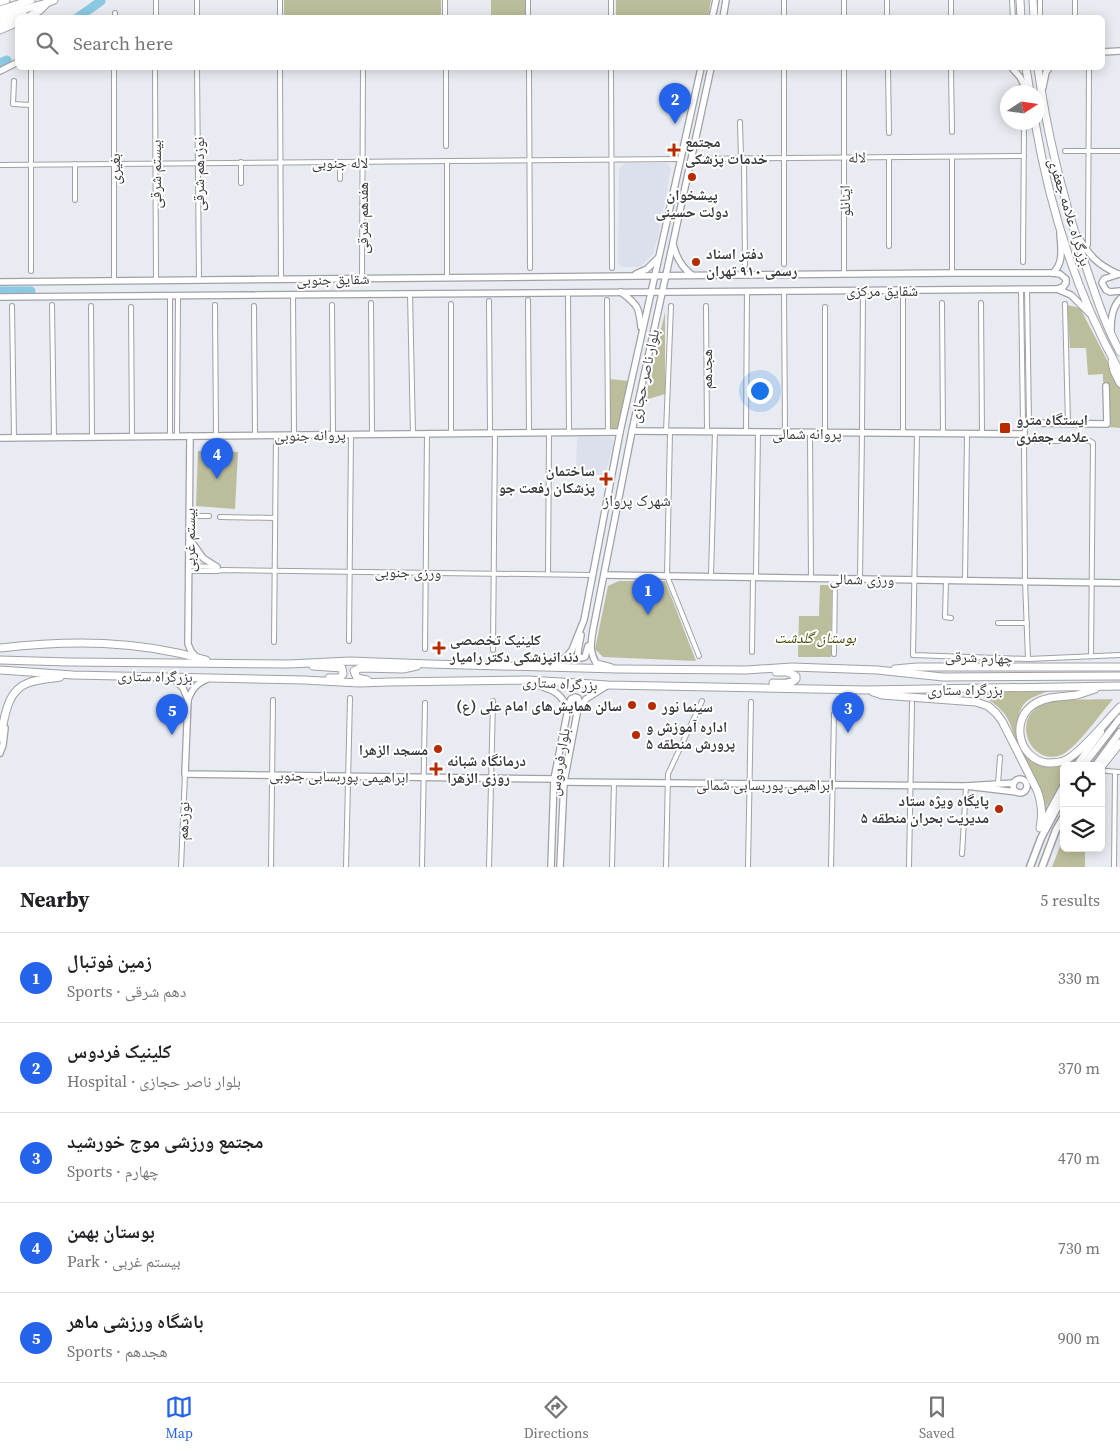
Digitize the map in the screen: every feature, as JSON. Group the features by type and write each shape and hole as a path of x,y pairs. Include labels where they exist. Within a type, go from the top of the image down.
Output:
{"highway":[{"path":"0,2 6,0"},
{"path":"0,10 31,0"},
{"path":"1020,0 1021,15"},
{"path":"1033,0 1034,15"},
{"path":"0,16 51,2"},
{"path":"32,15 51,2"},
{"path":"18,15 51,2"},
{"path":"0,22 15,16"},
{"path":"2,30 15,24"},
{"path":"1026,70 1028,85"},
{"name":"بزرگراه علامه جعفری","path":"1038,70 1040,85"},
{"name":"بزرگراه علامه جعفری","path":"1045,114 1053,156 1072,226 1102,313 1120,352"},
{"name":"بزرگراه علامه جعفری","path":"1036,130 1041,154 1070,258 1092,316 1120,372"},
{"path":"1109,352 1114,371 1120,383"},
{"name":"بزرگراه ستاری","path":"0,648 80,642 125,644 155,648 214,663"},
{"name":"بزرگراه ستاری","path":"0,660 159,664 289,664 350,661 617,669 746,670 792,667 877,670 943,677 1120,676"},
{"path":"289,664 339,667 343,671 340,678 304,680"},
{"path":"389,682 359,679 355,676 354,672 360,668 403,668 430,664"},
{"path":"877,670 917,667 1120,667"},
{"name":"بزرگراه ستاری","path":"0,670 73,674 304,680 339,683 528,680 608,685 865,690 1120,686"},
{"path":"745,687 764,683 787,684 793,683 796,679 796,676 787,672 746,670"},
{"path":"0,738 10,698 15,691 38,680 73,674"},
{"path":"1105,686 1035,703 1023,715 1021,720 1020,736 1023,746 1030,755 1041,762 1054,764 1064,762 1075,755 1120,707"},
{"path":"865,690 882,695 976,702 992,709 1002,721 1041,801 1040,828"},
{"path":"1105,767 1120,743"}],"main road":[{"path":"713,15 716,0"},
{"path":"724,15 726,0"},
{"path":"1105,53 1120,53"},
{"path":"0,71 15,64"},
{"name":"بلوار ناصر حجازی","path":"550,668 572,650 584,620 620,432 701,70"},
{"name":"بلوار ناصر حجازی","path":"617,669 596,663 594,660 590,651 593,630 632,431 712,70"},
{"path":"1014,70 1025,85"},
{"path":"1043,85 1048,70"},
{"path":"1058,289 1066,283 1066,279 1063,276 1053,273 1059,266 1060,261 1060,225"},
{"path":"1072,226 1088,252 1096,261 1104,268 1119,274"},
{"path":"672,244 680,264 692,275"},
{"path":"631,276 647,269 660,256"},
{"name":"شقایق مرکزی","path":"666,275 1053,273"},
{"path":"1119,274 1109,276 1102,283 1106,290 1120,291"},
{"name":"شقایق جنوبی","path":"0,282 666,275"},
{"path":"1058,289 1071,295 1092,316"},
{"name":"شقایق مرکزی","path":"662,292 1058,289"},
{"path":"620,292 635,303 639,310 642,332"},
{"name":"شقایق جنوبی","path":"0,297 178,299 293,295 662,292"},
{"path":"1111,333 1114,307 1120,299"},
{"name":"پروانه شمالی","path":"632,431 982,434 1025,427 1107,424 1106,386"},
{"name":"پروانه جنوبی","path":"0,438 620,432"},
{"name":"بیستم غربی","path":"188,644 190,436"},
{"path":"190,539 203,558 217,567"},
{"name":"ورزی شمالی","path":"604,575 1120,583"},
{"path":"584,620 578,657 585,657 593,630"},
{"path":"181,654 188,644"},
{"path":"188,644 197,658"},
{"path":"168,676 177,682 188,700"},
{"path":"185,774 188,700 195,685 210,677"},
{"name":"بلوار فردوس","path":"528,680 558,694 568,708 554,779 551,867"},
{"name":"بلوار فردوس","path":"560,867 564,782 577,710 586,699 608,685"},
{"path":"568,708 571,699 576,698 579,703 577,710"},
{"path":"1079,762 1120,707"},
{"path":"0,753 4,737 5,716"},
{"path":"1086,762 1120,718"},
{"path":"1098,762 1120,732"},
{"name":"ابراهیمی پوربسابی جنوبی","path":"185,774 554,779"},
{"path":"1021,779 1025,781 1026,789 1023,792 1017,792 1013,787 1014,783 1021,779"},
{"name":"ابراهیمی پوربسابی شمالی","path":"564,782 966,786 1014,783"},
{"name":"ابراهیمی پوربسابی شمالی","path":"966,786 1017,792"},
{"path":"1041,838 1040,828 1060,792"},
{"path":"1030,867 1041,838 1060,802"},
{"path":"1042,867 1060,823"}],"street":[{"path":"156,0 156,15"},
{"path":"197,0 197,15"},
{"path":"280,0 280,15"},
{"path":"445,0 445,15"},
{"path":"528,0 528,15"},
{"path":"611,0 611,15"},
{"path":"784,0 784,15"},
{"path":"844,0 844,15"},
{"path":"887,0 887,15"},
{"path":"951,0 951,15"},
{"path":"1012,0 1013,15"},
{"path":"1040,0 1040,15"},
{"path":"1075,0 1075,15"},
{"path":"31,70 31,271"},
{"name":"بغیری","path":"114,70 114,281"},
{"name":"بیستم شرقی","path":"155,70 156,280"},
{"name":"نوزدهم شرقی","path":"197,70 198,280"},
{"path":"280,70 281,279"},
{"name":"هفدهم شرقی","path":"362,278 364,70"},
{"path":"446,70 446,146"},
{"path":"529,70 530,268"},
{"path":"612,70 612,268"},
{"path":"784,70 784,264"},
{"name":"اینانلو","path":"844,70 844,274"},
{"path":"888,70 889,133"},
{"path":"951,70 952,132"},
{"path":"1088,244 1089,70"},
{"path":"14,81 13,104 30,105"},
{"path":"740,122 745,264"},
{"path":"1023,262 1024,130"},
{"path":"1066,151 1120,151"},
{"name":"لاله","path":"691,159 1024,156"},
{"path":"889,157 889,246"},
{"path":"952,157 952,273"},
{"name":"لاله جنوبی","path":"0,165 680,159"},
{"path":"447,161 447,278"},
{"path":"241,162 241,182"},
{"path":"340,162 340,179"},
{"path":"75,164 75,200"},
{"path":"1024,289 1025,581 1028,659"},
{"path":"784,290 785,432"},
{"path":"860,579 863,290"},
{"path":"903,290 903,433"},
{"path":"746,432 747,291"},
{"path":"410,294 413,434"},
{"path":"293,295 294,435"},
{"path":"568,297 568,433"},
{"path":"170,299 174,436"},
{"path":"174,436 178,299"},
{"path":"528,300 529,433"},
{"path":"607,300 608,432"},
{"path":"489,301 494,574 493,650"},
{"path":"371,303 372,435"},
{"path":"942,303 943,434"},
{"path":"981,303 982,434"},
{"path":"451,304 451,434"},
{"path":"1065,304 1068,424"},
{"path":"52,305 54,438"},
{"path":"215,305 216,436"},
{"path":"332,305 333,435"},
{"path":"12,306 14,438"},
{"path":"91,306 92,437"},
{"path":"254,306 255,436"},
{"path":"672,306 668,432 667,576 699,656"},
{"name":"هجدهم","path":"706,306 707,432"},
{"path":"131,307 132,437"},
{"path":"825,307 825,433"},
{"path":"170,348 177,348"},
{"path":"711,576 715,432"},
{"path":"752,652 758,432"},
{"path":"810,432 811,578"},
{"path":"548,574 549,433"},
{"path":"914,580 917,433"},
{"path":"425,649 427,434"},
{"path":"965,580 967,434"},
{"path":"349,640 351,435"},
{"path":"274,642 276,436"},
{"path":"1024,441 1090,441 1093,443 1090,582 1091,656"},
{"path":"190,516 210,516"},
{"path":"220,517 275,518"},
{"name":"ورزی جنوبی","path":"189,568 217,567 224,570"},
{"name":"ورزی جنوبی","path":"189,568 217,571 275,570 592,575"},
{"path":"834,654 835,578"},
{"name":"چهارم شرقی","path":"914,580 913,655 1028,659 1120,655"},
{"path":"946,580 945,617 951,618"},
{"path":"998,623 1027,623"},
{"path":"346,867 350,698"},
{"path":"271,867 273,700"},
{"path":"489,867 493,701"},
{"path":"666,867 668,774 702,701"},
{"path":"748,867 751,702"},
{"path":"422,867 425,703"},
{"path":"909,867 912,703"},
{"path":"831,867 834,714"},
{"path":"998,784 1000,757"},
{"path":"1105,769 1118,772 1114,867"},
{"name":"نوزدهم","path":"181,867 185,774"},
{"path":"612,867 614,782"},
{"path":"962,854 966,786"}],"shaded area":[{"path":"625,163 667,163 671,168 653,254 640,267 622,267 618,263 619,170"},
{"path":"577,437 610,437 614,442 605,475 576,474"}],"green space":[{"path":"284,0 441,0 441,15 284,15"},
{"path":"491,0 526,0 526,15 491,15"},
{"path":"616,0 711,0 708,15 616,15"},
{"path":"1067,305 1080,308 1120,385 1120,428 1109,427 1108,383 1103,382 1103,374 1088,375 1086,348 1070,348"},
{"path":"665,312 665,394 645,400"},
{"path":"609,379 629,381 620,429 609,429"},
{"path":"198,451 238,452 235,509 196,506"},
{"path":"619,581 665,581 696,661 603,657 595,649 608,586"},
{"name":"بوستان گلدشت","path":"820,585 832,585 831,657 798,657 799,616 819,616"},
{"path":"1048,691 1024,704 1017,724 1020,743 1023,751 1029,758 1044,766 1060,765 1060,784 1045,809 1044,800 1014,737 1009,721 996,705 975,692"},
{"path":"1113,699 1081,739 1061,755 1050,757 1041,754 1033,748 1028,739 1026,729 1028,720 1033,711 1044,704 1068,700"},
{"path":"1079,755 1074,762 1067,762"},
{"path":"1060,846 1060,852 1085,852 1085,867 1052,867"}],"waterway":[{"path":"81,15 101,1"},
{"path":"0,63 7,60"},
{"path":"0,291 31,291"}],"place":[{"name":"کلینیک فردوس","path":"675,124"},
{"name":"مجتمع خدمات پزشکی","path":"674,150"},
{"name":"پیشخوان دولت حسینی","path":"692,177"},
{"name":"دفتر اسناد رسمی ۹۱۰ تهران","path":"696,262"},
{"name":"ایستگاه مترو علامه جعفری","path":"1005,428"},
{"name":"بوستان بهمن","path":"217,479"},
{"name":"ساختمان پزشكان رفعت جو","path":"606,479"},
{"name":"زمین فوتبال","path":"648,615"},
{"name":"کلینیک تخصصی دندانپزشکی دکتر رامیار","path":"439,648"},
{"name":"سالن همایش‌های امام علی (ع)","path":"632,705"},
{"name":"سینما نور","path":"652,706"},
{"name":"مجتمع ورزشی موج خورشید","path":"848,733"},
{"name":"باشگاه ورزشی ماهر","path":"172,735"},
{"name":"اداره آموزش و پرورش منطقه ۵","path":"636,735"},
{"name":"مسجد الزهرا","path":"438,749"},
{"name":"درمانگاه شبانه روزی الزهرا","path":"436,769"},
{"name":"پایگاه ویژه ستاد مدیریت بحران منطقه ۵","path":"999,809"}],"district":[{"name":"شهرک پرواز","path":"637,500"}]}
